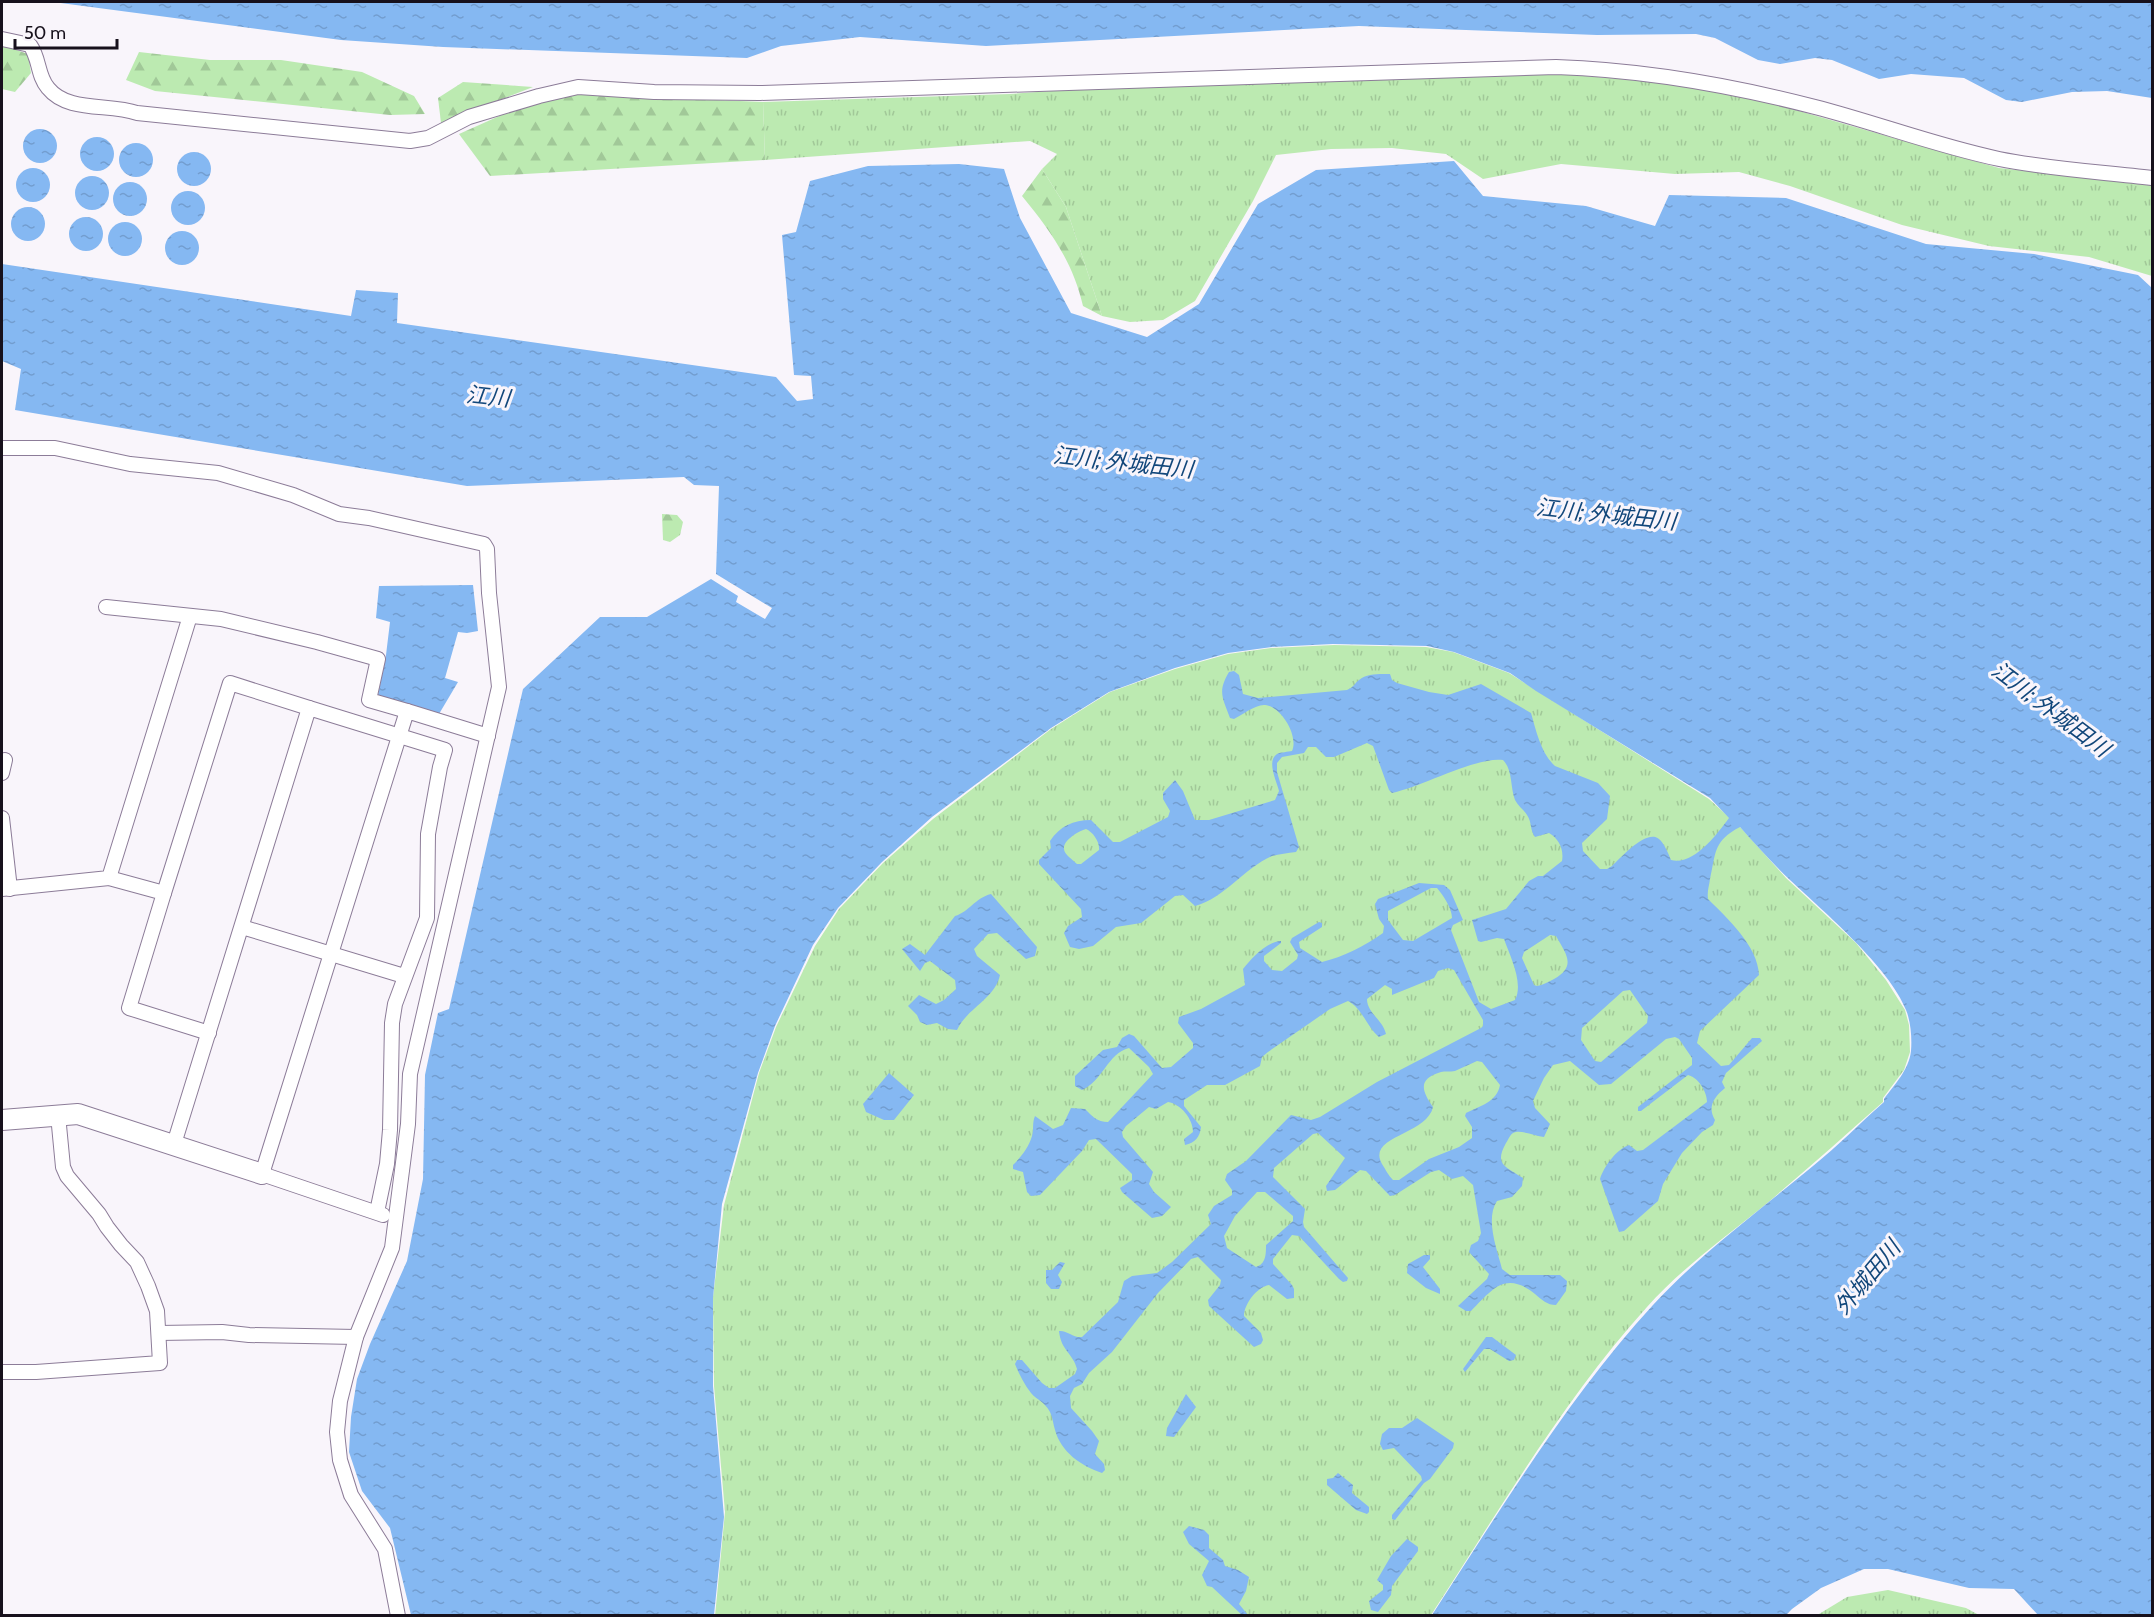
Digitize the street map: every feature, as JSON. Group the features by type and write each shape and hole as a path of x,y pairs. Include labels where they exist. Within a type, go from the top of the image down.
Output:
{"street":[{"path":"2,39 30,45 35,52 38,68 47,87 62,100 71,103 126,109 137,113 410,141 428,138 468,117 578,87 654,92 760,93 1010,86 1020,83 1094,80 1556,67 1706,82 1816,107 1940,144 1997,158 2021,163 2152,178"},
{"path":"2,448 55,448 130,464 218,473 293,495 339,514 369,518 484,544 487,549 489,594 499,687 410,1074 408,1124 392,1248 356,1337 340,1401 337,1432 340,1460 351,1495 385,1549 398,1616"},
{"path":"106,607 190,615 231,622 378,659 369,700 488,736"},
{"path":"109,878 190,615"},
{"path":"209,1033 129,1008 230,683 445,750 428,834 427,918 404,976 392,1023 390,1130 387,1164 377,1212"},
{"path":"174,1144 309,708"},
{"path":"262,1173 406,711"},
{"path":"2,819 6,889 109,878 164,893"},
{"path":"242,927 404,976"},
{"path":"2,1120 78,1114 262,1173 396,1220"},
{"path":"2,1372 36,1372 159,1363 157,1311 148,1286 137,1262 66,1176 63,1167 58,1115"},
{"path":"159,1333 222,1332 249,1335 356,1337"}],"green space":[{"path":"2,45 28,54 31,73 15,92 2,89"},
{"path":"139,52 210,60 281,60 362,72 414,96 425,114 390,115 155,91 126,80"},
{"path":"1541,72 1676,84 1771,103 1999,168 2152,184 2152,276 2089,257 1989,246 1902,225 1790,186 1739,172 1675,174 1561,164 1483,179 1446,154 1392,148 1331,149 1276,155 1253,201 1195,301 1163,320 1130,322 1102,316 1066,207 1042,169 1057,154 1030,141 765,160 763,102 1010,94 1163,83"},
{"path":"463,82 533,87 441,123 438,98"},
{"path":"578,94 763,102 765,160 490,176 459,134 515,109"},
{"path":"1042,169 1066,207 1102,316 1083,306 1067,261 1042,221 1022,196"},
{"path":"662,514 677,515 683,522 680,535 670,542 663,540"},
{"path":"1334,645 1426,647 1453,652 1509,673 1709,799 1741,828 1786,878 1856,943 1886,980 1905,1010 1909,1025 1910,1052 1904,1070 1883,1098 1883,1102 1776,1196 1687,1268 1647,1307 1587,1380 1560,1418 1431,1615 715,1616 725,1512 714,1386 713,1297 724,1205 759,1073 776,1027 815,946 839,909 883,863 933,819 1051,729 1110,692 1175,669 1228,654 1271,648"},
{"path":"1888,1590 1966,1608 1979,1615 1821,1616 1819,1614 1847,1597"}],"water":[{"path":"53,2 2152,2 2152,98 2107,91 2072,92 2022,102 2006,100 1964,78 1911,74 1879,79 1832,60 1815,58 1780,64 1758,60 1715,38 1696,34 1597,35 1359,26 986,46 860,37 781,46 747,58 443,47 341,40"},
{"path":"40,129 52,134 57,146 52,158 40,163 28,158 23,146 28,134"},
{"path":"97,137 109,142 114,154 109,166 97,171 85,166 80,154 85,142"},
{"path":"136,143 148,148 153,160 148,172 136,177 124,172 119,160 124,148"},
{"path":"194,152 206,157 211,169 206,181 194,186 182,181 177,169 182,157"},
{"path":"1454,161 1483,196 1586,206 1655,226 1669,195 1786,198 1926,244 2034,254 2138,275 2152,288 2152,1615 2038,1615 2014,1589 1969,1588 1888,1569 1864,1569 1821,1588 1786,1615 1432,1615 1563,1416 1622,1341 1671,1286 1822,1158 1884,1102 1910,1058 1909,1020 1898,994 1886,976 1855,941 1783,874 1740,827 1725,837 1717,849 1708,899 1747,943 1757,964 1759,975 1700,1031 1697,1043 1721,1066 1729,1065 1752,1038 1760,1038 1762,1041 1726,1073 1722,1082 1725,1088 1715,1099 1712,1107 1715,1120 1713,1125 1702,1132 1682,1153 1663,1184 1658,1201 1624,1231 1619,1232 1600,1179 1608,1164 1620,1150 1629,1145 1637,1151 1643,1150 1707,1102 1702,1086 1688,1075 1638,1111 1638,1107 1692,1065 1692,1058 1679,1039 1675,1037 1666,1039 1611,1084 1599,1085 1570,1061 1553,1065 1533,1101 1535,1108 1550,1124 1544,1137 1516,1132 1510,1136 1503,1150 1501,1161 1503,1164 1523,1178 1522,1186 1512,1197 1497,1201 1492,1216 1493,1234 1502,1269 1510,1275 1560,1275 1567,1281 1566,1291 1556,1305 1545,1302 1524,1287 1507,1283 1493,1290 1471,1311 1458,1306 1487,1279 1489,1274 1469,1252 1471,1245 1478,1241 1481,1233 1473,1185 1463,1176 1452,1179 1439,1170 1431,1172 1390,1196 1366,1171 1360,1170 1335,1190 1327,1191 1326,1186 1345,1158 1318,1133 1313,1134 1274,1168 1273,1177 1305,1209 1304,1227 1348,1278 1347,1281 1343,1282 1339,1279 1299,1236 1292,1235 1273,1259 1273,1264 1292,1285 1294,1298 1287,1299 1269,1285 1264,1286 1252,1297 1246,1306 1244,1316 1261,1333 1263,1340 1261,1344 1254,1347 1209,1306 1208,1300 1220,1285 1221,1280 1198,1257 1191,1259 1158,1293 1112,1352 1089,1373 1082,1384 1074,1388 1070,1396 1071,1408 1099,1441 1095,1454 1104,1464 1105,1470 1102,1473 1087,1466 1067,1451 1058,1438 1050,1412 1031,1393 1022,1379 1015,1364 1017,1360 1022,1360 1049,1388 1055,1388 1075,1374 1077,1369 1062,1343 1059,1331 1082,1337 1118,1302 1124,1281 1132,1276 1157,1273 1172,1262 1211,1224 1208,1215 1214,1206 1232,1195 1232,1190 1225,1180 1227,1174 1246,1161 1291,1115 1311,1120 1320,1117 1377,1082 1481,1028 1483,1020 1454,970 1448,968 1438,971 1434,978 1392,995 1392,989 1385,985 1367,999 1386,1034 1379,1037 1357,1008 1348,1001 1330,1009 1268,1052 1262,1057 1260,1066 1225,1085 1207,1085 1184,1100 1184,1106 1201,1127 1198,1137 1192,1143 1185,1145 1184,1139 1193,1132 1189,1117 1182,1109 1168,1102 1156,1109 1149,1107 1122,1132 1123,1137 1153,1172 1149,1184 1154,1192 1171,1207 1162,1216 1152,1218 1122,1192 1120,1188 1132,1180 1132,1174 1096,1139 1089,1140 1082,1151 1040,1195 1031,1196 1027,1192 1023,1172 1013,1169 1013,1165 1029,1144 1035,1116 1053,1129 1063,1125 1071,1108 1085,1109 1098,1120 1108,1122 1153,1074 1149,1067 1129,1048 1110,1061 1089,1086 1082,1090 1075,1086 1075,1076 1103,1050 1117,1047 1122,1038 1129,1034 1134,1036 1162,1068 1171,1067 1193,1048 1193,1043 1178,1023 1179,1017 1201,1009 1245,985 1243,969 1265,947 1281,941 1264,956 1264,961 1272,970 1282,971 1297,959 1298,955 1290,942 1292,938 1319,922 1322,923 1322,927 1299,942 1300,948 1322,962 1346,954 1383,933 1384,926 1379,919 1375,904 1378,899 1419,883 1444,885 1450,890 1463,920 1453,925 1451,930 1479,1002 1491,1009 1515,1000 1517,978 1504,939 1478,941 1472,920 1506,909 1529,881 1543,876 1562,861 1562,852 1553,835 1549,833 1535,837 1533,835 1529,818 1513,795 1510,774 1503,760 1492,760 1465,767 1392,793 1373,746 1367,743 1334,757 1326,757 1316,747 1308,747 1304,753 1282,757 1277,763 1277,772 1299,847 1296,852 1272,856 1262,861 1225,890 1195,906 1183,895 1175,896 1141,923 1116,927 1093,946 1079,949 1070,947 1064,933 1068,926 1082,917 1081,909 1039,864 1039,860 1051,848 1050,841 1058,831 1078,821 1091,820 1113,842 1120,842 1168,817 1170,811 1163,799 1163,793 1175,780 1183,791 1195,820 1209,820 1275,800 1279,791 1272,761 1277,754 1292,751 1294,745 1291,730 1277,710 1265,705 1253,708 1234,719 1230,718 1222,690 1229,672 1234,671 1239,675 1243,694 1258,698 1347,690 1362,678 1378,674 1390,674 1392,680 1397,683 1448,695 1481,684 1531,713 1543,748 1555,766 1598,783 1610,796 1607,819 1582,843 1583,851 1600,869 1607,869 1641,841 1654,837 1663,843 1671,860 1680,861 1688,858 1704,847 1729,818 1710,798 1510,673 1454,652 1427,646 1333,644 1272,647 1228,653 1175,668 1109,692 1051,728 932,817 882,862 838,908 813,945 775,1026 758,1073 722,1204 713,1298 713,1386 724,1517 714,1615 411,1615 390,1528 362,1491 349,1452 351,1417 357,1379 407,1261 423,1179 425,1075 438,1013 449,1009 523,689 600,617 647,617 711,579 738,596 736,602 765,619 772,608 716,574 719,486 694,485 684,477 467,486 15,410 21,369 2,361 2,264 351,316 356,290 398,293 397,323 776,377 797,401 813,399 811,376 794,375 782,235 796,232 810,181 868,166 959,164 1004,169 1020,218 1071,313 1147,337 1199,304 1258,204 1316,170","holes":["1083,830 1089,830 1097,841 1099,850 1081,864 1077,864 1065,853 1064,846 1072,836","1431,888 1437,888 1442,894 1452,914 1452,918 1413,941 1403,940 1388,920 1388,911","1550,935 1556,936 1566,954 1567,964 1561,974 1537,986 1534,985 1522,958 1524,952","1630,990 1648,1016 1647,1023 1601,1062 1595,1061 1581,1040 1582,1028 1623,991","1477,1061 1482,1062 1500,1085 1492,1099 1466,1113 1465,1116 1472,1127 1472,1138 1459,1147 1429,1159 1399,1180 1393,1180 1382,1164 1379,1155 1382,1147 1420,1124 1428,1116 1433,1107 1424,1091 1428,1078 1443,1072 1455,1071","1257,1192 1265,1192 1293,1216 1293,1221 1266,1245 1264,1261 1256,1267 1227,1248 1224,1236 1235,1216"]},
{"path":"33,168 45,173 50,185 45,197 33,202 21,197 16,185 21,173"},
{"path":"92,176 104,181 109,193 104,205 92,210 80,205 75,193 80,181"},
{"path":"130,182 142,187 147,199 142,211 130,216 118,211 113,199 118,187"},
{"path":"188,191 200,196 205,208 200,220 188,225 176,220 171,208 176,196"},
{"path":"28,207 40,212 45,224 40,236 28,241 16,236 11,224 16,212"},
{"path":"86,217 98,222 103,234 98,246 86,251 74,246 69,234 74,222"},
{"path":"125,222 137,227 142,239 137,251 125,256 113,251 108,239 113,227"},
{"path":"182,231 194,236 199,248 194,260 182,265 170,260 165,248 170,236"},
{"path":"473,585 478,631 458,632 445,678 458,682 439,714 378,695 390,622 376,618 379,586"},
{"path":"991,894 1037,947 1035,956 1026,959 997,933 988,934 974,949 977,956 1000,975 993,991 967,1016 957,1030 948,1029 937,1023 927,1025 920,1022 908,1006 919,995 936,1004 944,1000 956,989 955,980 930,961 925,963 920,971 902,949 910,944 925,955 955,916"},
{"path":"889,1073 914,1095 894,1120 884,1120 866,1112 863,1104"},
{"path":"1424,1255 1430,1255 1430,1259 1423,1267 1440,1289 1440,1294 1426,1288 1407,1273 1408,1264"},
{"path":"1060,1262 1065,1263 1058,1275 1062,1282 1059,1289 1051,1289 1046,1283 1046,1270 1052,1270"},
{"path":"1486,1337 1492,1337 1516,1355 1514,1360 1509,1361 1490,1349 1484,1349 1465,1372 1463,1369"},
{"path":"1186,1394 1196,1407 1174,1437 1166,1436 1167,1428"},
{"path":"1417,1418 1454,1443 1453,1448 1395,1520 1392,1519 1392,1515 1422,1480 1421,1476 1394,1448 1383,1450 1380,1444 1382,1434 1389,1428 1402,1428"},
{"path":"1338,1473 1353,1485 1352,1493 1369,1507 1367,1514 1356,1510 1327,1485 1327,1479 1333,1478"},
{"path":"1189,1526 1204,1530 1209,1535 1209,1548 1223,1560 1225,1566 1249,1577 1246,1591 1239,1604 1248,1615 1242,1615 1212,1587 1207,1586 1202,1575 1209,1561 1189,1544 1183,1532"},
{"path":"1407,1539 1418,1547 1418,1551 1392,1586 1391,1595 1378,1612 1371,1610 1369,1601 1383,1590 1383,1585 1377,1580 1391,1556"}],"water label":[{"name":"江川","path":"488,396"},
{"name":"江川; 外城田川","path":"1123,462"},
{"name":"江川; 外城田川","path":"1606,514"},
{"name":"江川; 外城田川","path":"2051,709"},
{"name":"外城田川","path":"1867,1277"}]}
